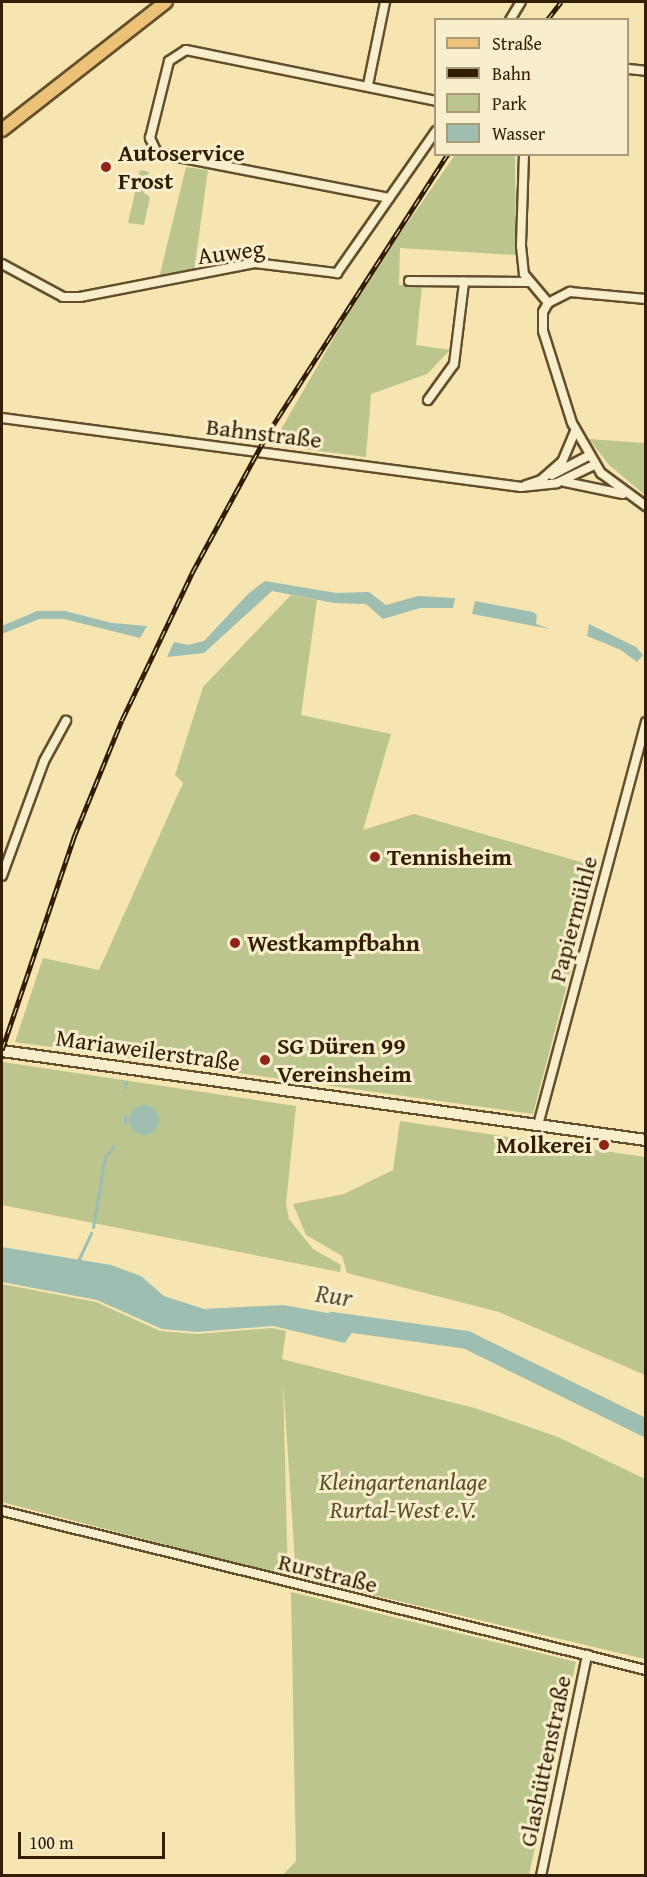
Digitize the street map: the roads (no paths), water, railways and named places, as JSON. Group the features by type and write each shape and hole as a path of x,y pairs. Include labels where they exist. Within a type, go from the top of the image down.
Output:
{"main road":[{"path":"2,130 163,2"},
{"name":"Mariaweilerstraße","path":"2,1051 645,1140"}],"street":[{"path":"368,85 386,2"},
{"path":"511,18 521,2"},
{"path":"389,198 163,156 151,144 169,61 180,51 368,85 434,101"},
{"path":"629,69 645,71"},
{"name":"Auweg","path":"2,264 49,292 72,297 255,263 337,273 434,132"},
{"path":"524,156 520,246 528,282 548,303"},
{"path":"409,281 528,282"},
{"path":"428,400 454,364 464,282"},
{"path":"645,299 562,293 548,303 543,312 543,331 575,432 594,465 628,495 645,506"},
{"name":"Bahnstraße","path":"2,418 522,486 557,483 590,484 628,495"},
{"name":"Bahnstraße","path":"541,480 562,462 575,432"},
{"name":"Bahnstraße","path":"522,486 541,480 588,456"},
{"name":"Bahnstraße","path":"557,483 594,465"},
{"path":"2,876 44,761 66,721"},
{"name":"Papiermühle","path":"538,1125 645,722"},
{"name":"Rurstraße","path":"2,1511 645,1670"},
{"name":"Glashüttenstraße","path":"541,1875 587,1655"}],"water":[{"path":"265,581 336,593 369,592 386,605 418,596 455,598 453,608 420,608 383,619 366,604 334,603 272,591 204,653 167,657 174,642 188,645 204,641 249,593"},
{"path":"475,601 533,612 537,615 536,624 550,629 472,614"},
{"path":"37,611 65,611 112,623 147,626 140,638 64,619 39,619 2,634 2,626"},
{"path":"589,624 636,647 643,655 637,662 621,650 587,636"},
{"path":"144,1105 154,1110 159,1120 154,1130 144,1135 134,1130 129,1120 134,1110"},
{"path":"2,1247 111,1265 141,1276 164,1296 204,1309 283,1305 361,1319 345,1343 273,1326 197,1332 162,1329 97,1300 2,1282"}],"waterway":[{"path":"125,1088 126,1082"},
{"path":"125,1116 125,1123"},
{"path":"93,1227 105,1157 114,1146"},
{"path":"78,1261 91,1233"},
{"name":"Rur","path":"332,1321 467,1340 646,1428"}],"railway":[{"path":"549,18 561,2"},
{"path":"2,1050 74,837 122,720 192,573 268,433 447,156"}],"place":[{"name":"Autoservice Frost","path":"106,167"},
{"name":"Tennisheim","path":"375,857"},
{"name":"Westkampfbahn","path":"235,943"},
{"name":"SG Düren 99 Vereinsheim","path":"265,1060"},
{"name":"Molkerei","path":"604,1145"}],"park label":[{"name":"Kleingartenanlage Rurtal-West e.V.","path":"403,1496"}]}
